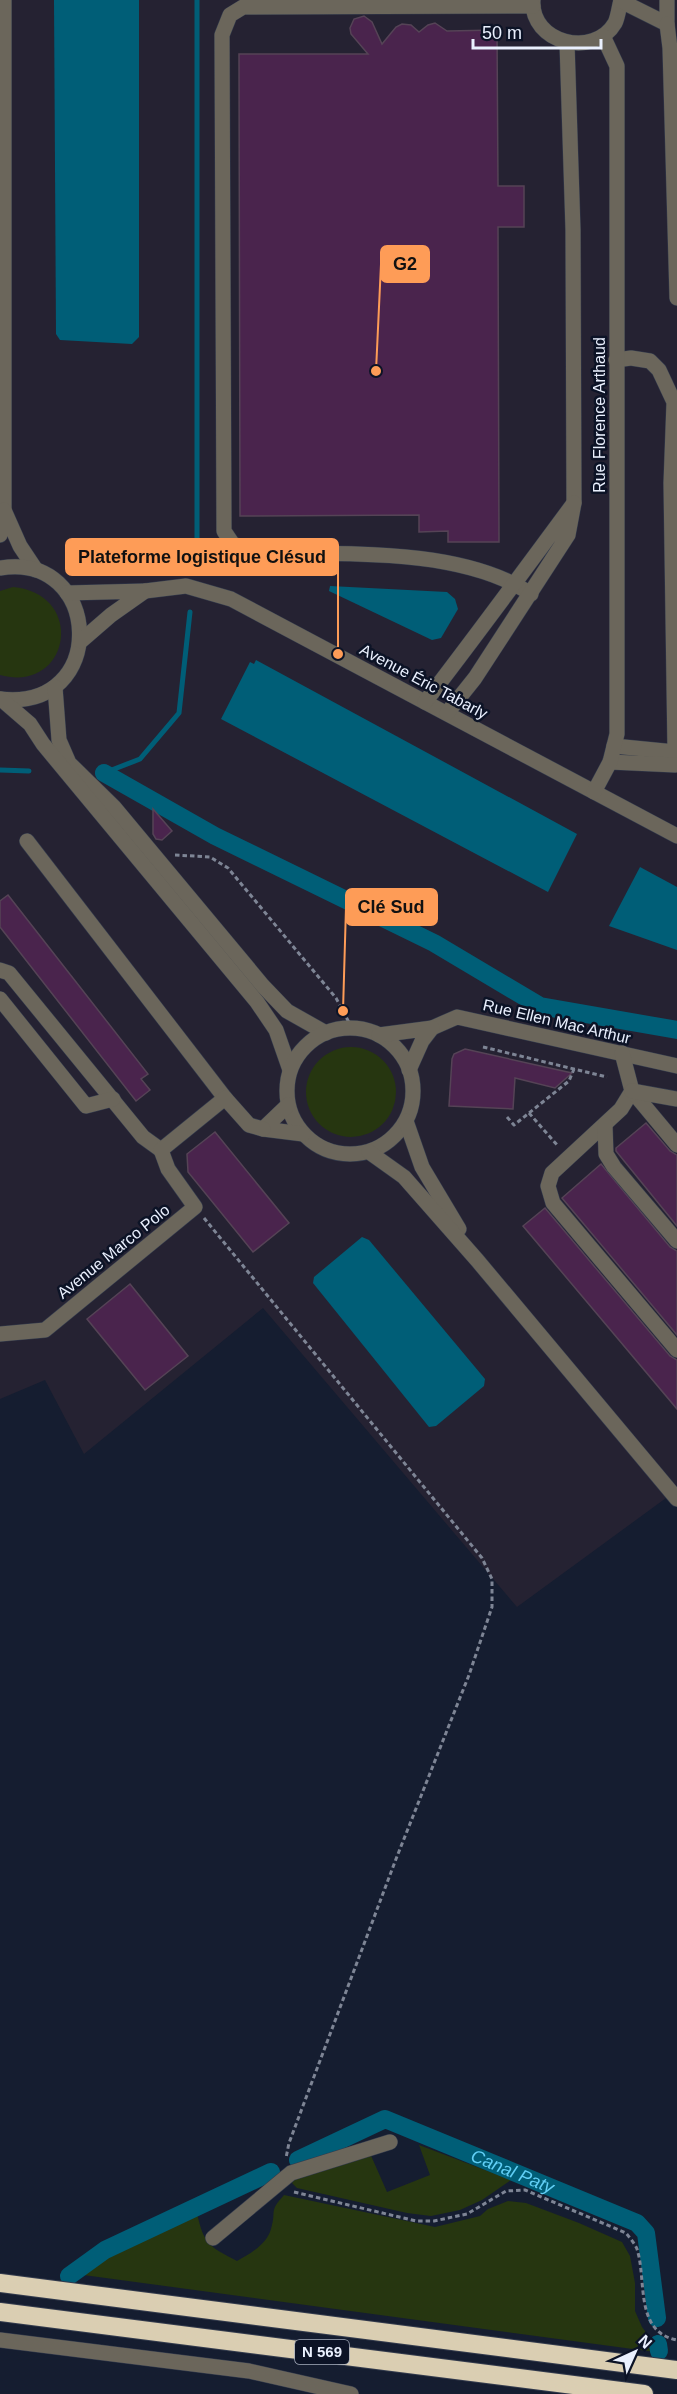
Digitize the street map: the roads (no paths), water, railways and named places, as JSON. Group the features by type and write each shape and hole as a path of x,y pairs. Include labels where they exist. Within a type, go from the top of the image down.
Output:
{"highway":[{"name":"N 569","path":"0,2283 677,2370"},
{"name":"N 569","path":"0,2312 644,2394"}],"street":[{"path":"0,535 4,510 4,0"},
{"path":"667,0 677,298"},
{"path":"531,594 514,583 436,560 248,553 232,543 224,531 222,35 230,15 243,7 533,3 538,21 550,35 567,43 585,43 603,36 615,23 621,1 667,24"},
{"name":"Rue Florence Arthaud","path":"594,792 610,762 617,734 617,66 603,36"},
{"path":"447,713 475,678 568,535 574,503 573,218 567,43"},
{"path":"616,360 631,358 650,361 659,370 674,402 671,483 676,763"},
{"path":"425,702 456,664 574,503"},
{"path":"4,510 20,546 36,570"},
{"path":"0,568 19,567 36,570 53,579 67,593 78,616 81,641 77,658 68,674 55,687 38,696 20,700 1,699"},
{"name":"Avenue Éric Tabarly","path":"67,593 145,591 186,586 231,599 677,836"},
{"name":"Avenue Éric Tabarly","path":"81,641 111,615 145,591"},
{"path":"55,687 59,740 69,763 114,807 271,995 287,1011 326,1033"},
{"path":"1,699 30,724 49,752 257,1002 276,1030 290,1070"},
{"path":"614,746 676,763"},
{"path":"610,762 676,763"},
{"path":"27,841 225,1098 249,1125 303,1134"},
{"path":"0,970 9,973 143,1137 161,1150 225,1098"},
{"path":"0,999 86,1106 113,1099"},
{"name":"Rue Ellen Mac Arthur","path":"379,1035 432,1028 457,1017 677,1066"},
{"path":"352,1028 379,1035 392,1044 409,1070 413,1087 412,1105 406,1121 384,1145 369,1152 352,1155 333,1152 317,1145 303,1134 288,1105 287,1087 290,1070 299,1054 311,1042 326,1033 352,1028"},
{"path":"409,1070 422,1041 432,1028"},
{"path":"43,1052 62,1037"},
{"path":"622,1053 632,1091 677,1145"},
{"path":"632,1091 677,1099"},
{"path":"632,1091 621,1109 552,1173 548,1185 553,1203 677,1350"},
{"path":"263,1129 288,1105"},
{"path":"406,1121 422,1167 477,1260"},
{"path":"605,1125 606,1154 614,1167 677,1241"},
{"name":"Avenue Marco Polo","path":"0,1334 45,1330 195,1207 168,1168 161,1150"},
{"path":"369,1152 404,1177 477,1260 677,1499"},
{"path":"213,2238 283,2186 291,2173 390,2142"},
{"path":"0,2340 249,2371 351,2394"}],"water":[{"path":"54,0 139,0 139,337 132,344 60,340 56,334"},
{"path":"330,586 447,592 455,599 458,609 441,638 432,640 329,591"},
{"path":"256,660 577,834 548,892 221,719 250,662 254,664"},
{"path":"640,867 677,887 677,950 609,926"},
{"path":"362,1237 369,1240 485,1379 484,1386 436,1426 429,1427 313,1283 314,1277"}],"waterway":[{"path":"197,0 197,564"},
{"path":"104,773 140,759 179,713 190,612"},
{"path":"0,770 29,771"},
{"path":"104,773 215,836 434,943 540,1006 677,1030"},
{"name":"Canal Paty","path":"298,2160 385,2119 637,2223 646,2233 657,2318"},
{"name":"Canal Paty","path":"69,2276 105,2250 271,2172"},
{"name":"Canal Paty","path":"658,2344 659,2351"}],"place":[{"name":"G2","path":"376,371"},
{"name":"Plateforme logistique Clésud","path":"338,654"},
{"name":"Clé Sud","path":"343,1011"}]}
